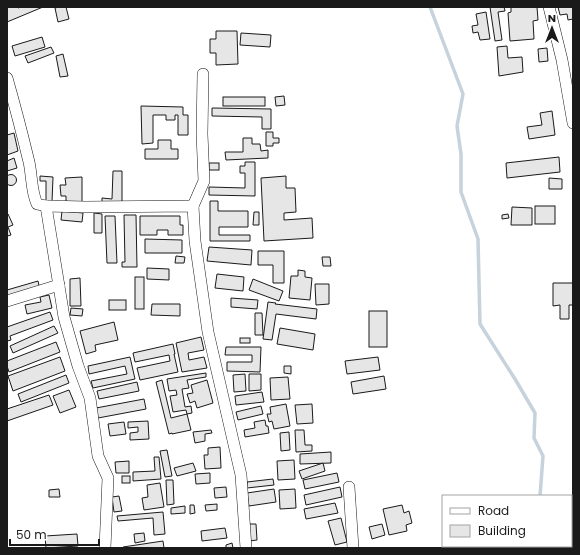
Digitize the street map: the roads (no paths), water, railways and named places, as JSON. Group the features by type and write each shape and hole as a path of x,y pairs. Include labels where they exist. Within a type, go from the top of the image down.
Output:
{"street":[{"path":"549,7 562,60 573,123"},
{"path":"203,74 202,134 204,181 194,206 195,241 208,332 241,475 246,548"},
{"path":"7,78 22,129 34,198 37,204 46,206 194,206"},
{"path":"46,206 64,317 78,366 90,398 98,456 108,478 105,548"},
{"path":"7,301 59,285"},
{"path":"349,487 353,548"}],"waterway":[{"path":"430,7 463,94 457,126 461,154 461,192 478,239 480,324 535,413 534,438 543,456 540,495"}]}
